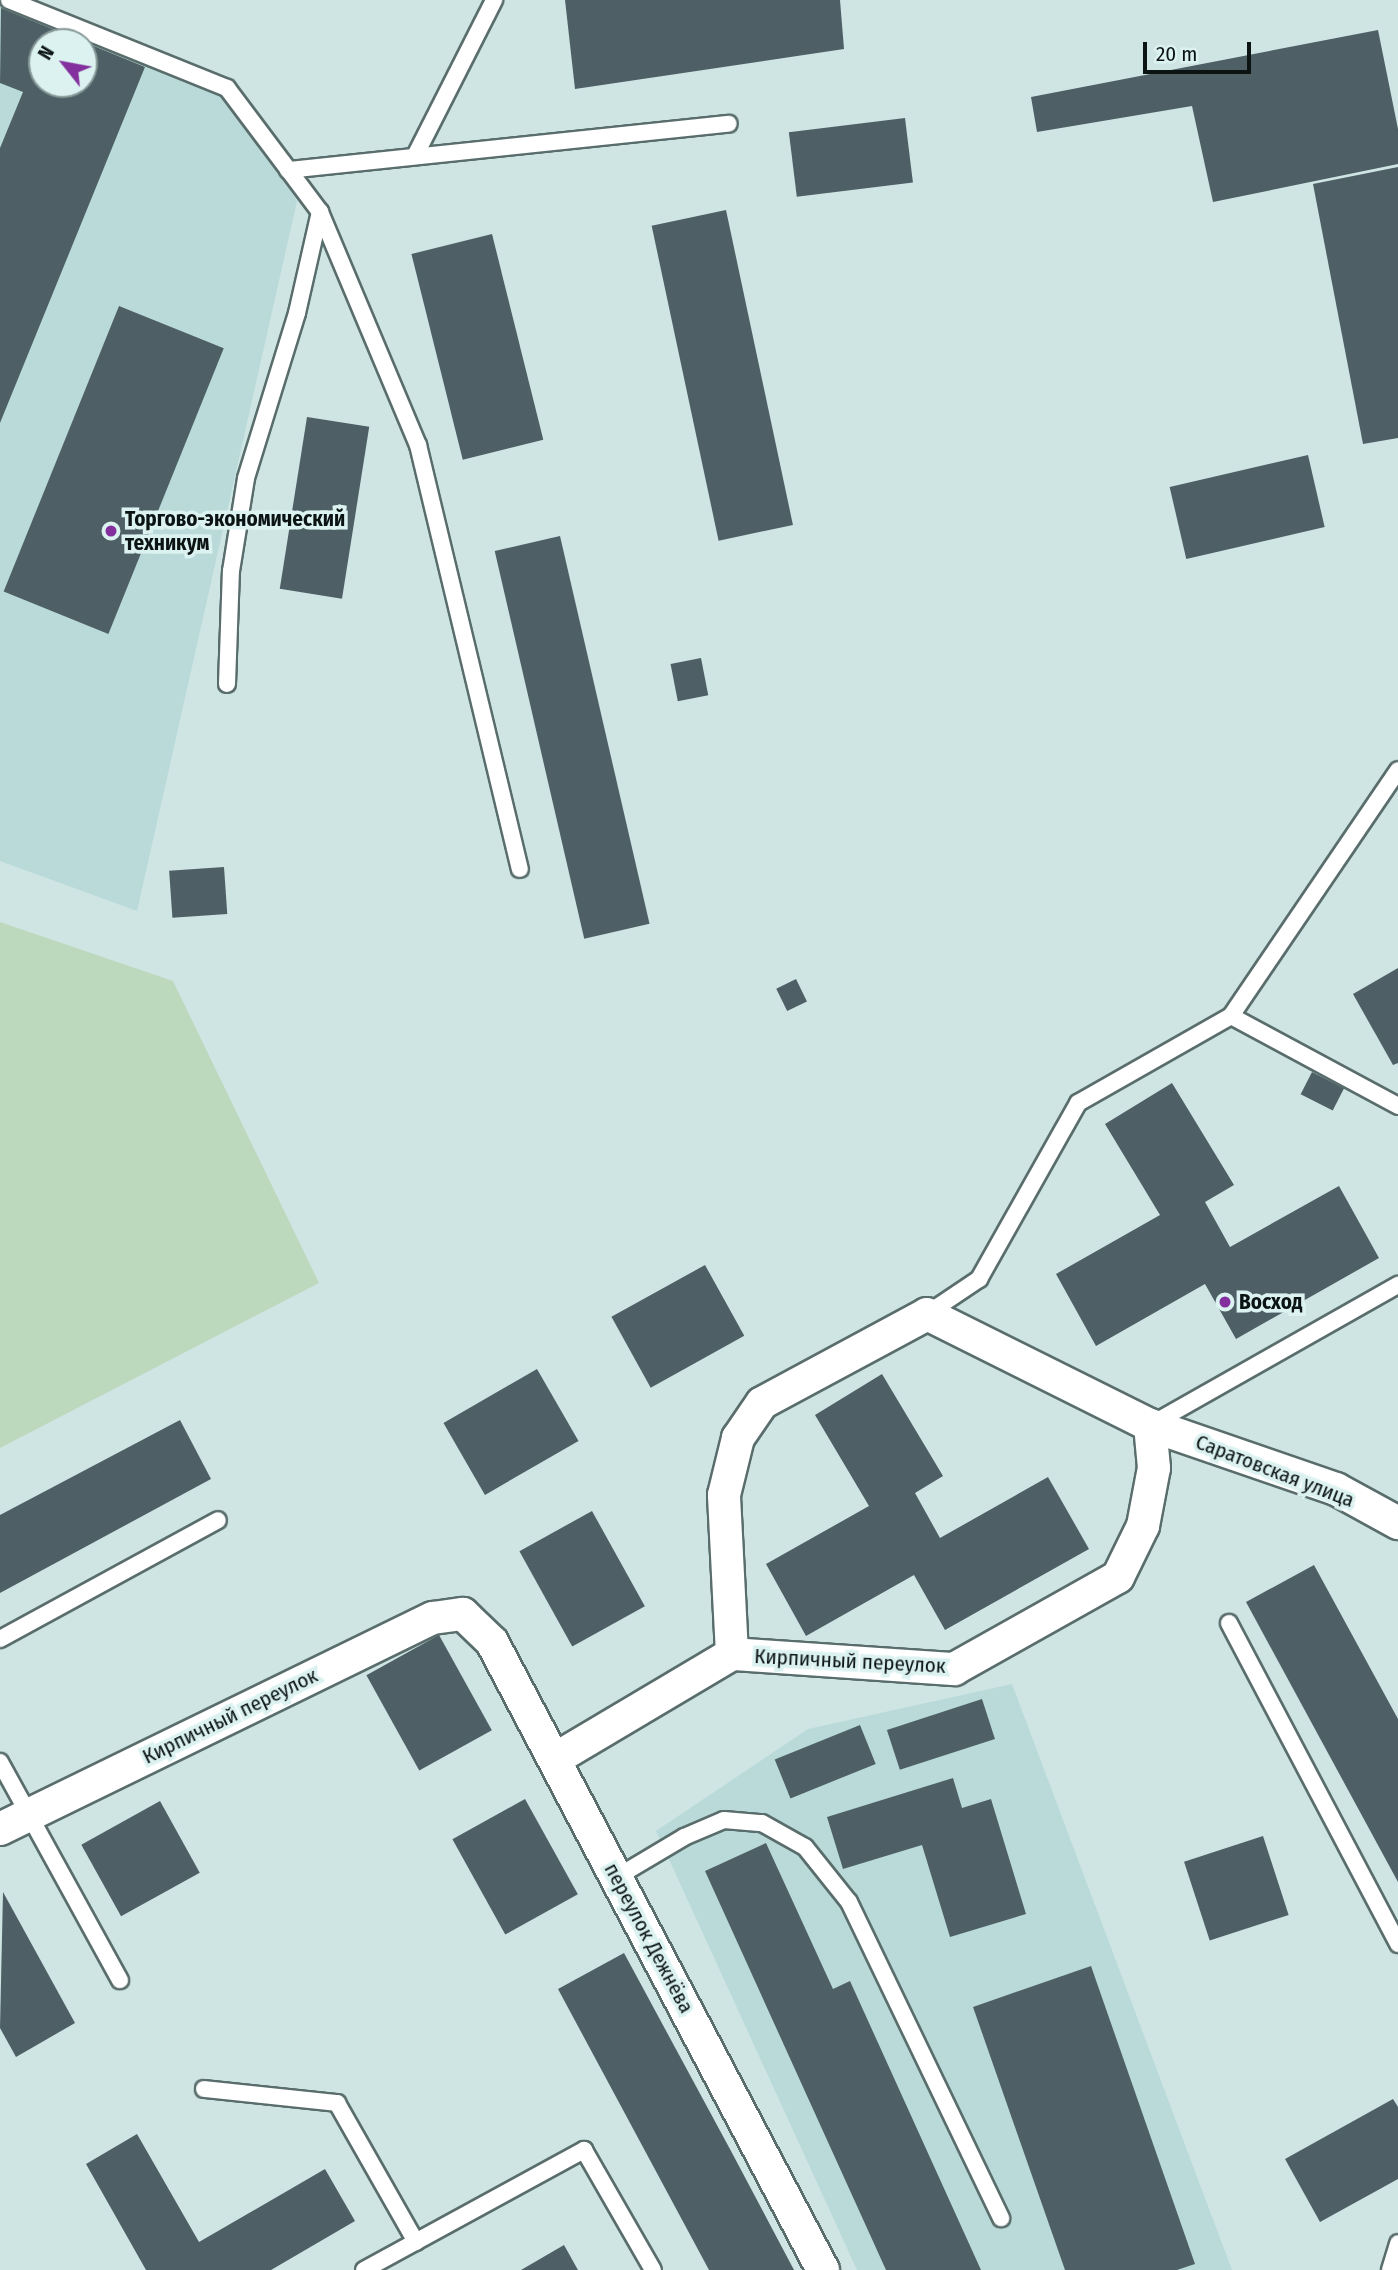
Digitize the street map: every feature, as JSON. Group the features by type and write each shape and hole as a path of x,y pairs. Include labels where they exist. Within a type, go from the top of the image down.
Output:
{"street":[{"name":"Саратовская улица","path":"927,1314 1150,1425 1336,1489 1398,1523"},
{"path":"732,1654 724,1495 738,1438 762,1403 927,1314"},
{"name":"Кирпичный переулок","path":"555,1759 732,1654 954,1669 1118,1577 1143,1526 1154,1468 1150,1425"},
{"name":"Кирпичный переулок","path":"0,1829 433,1619 463,1614"},
{"name":"переулок Дежнёва","path":"463,1614 492,1642 823,2270"}],"lane":[{"path":"9,0 45,7 227,88 320,212 418,445 520,869"},
{"path":"415,156 494,0"},
{"path":"288,170 729,124"},
{"path":"227,684 231,571 246,478 297,313 320,212"},
{"path":"927,1314 979,1279 1078,1103 1231,1016 1398,770"},
{"path":"1231,1016 1398,1106"},
{"path":"1150,1425 1398,1285"},
{"path":"0,1639 218,1520"},
{"path":"1229,1623 1398,1944"},
{"path":"0,1762 120,1980"},
{"path":"617,1877 724,1820 762,1823 805,1847 849,1902 1001,2218"},
{"path":"204,2089 337,2103 416,2242"},
{"path":"364,2270 584,2150 653,2270"},
{"path":"1390,2270 1398,2243"}],"shaded area":[{"name":"Торгово-экономический техникум","path":"0,0 23,0 88,28 28,28 28,98 98,98 98,32 227,88 297,201 137,911 0,861"},
{"path":"1012,1684 1232,2270 857,2270 656,1831 808,1729"}],"green space":[{"path":"0,922 173,981 319,1283 0,1448"}],"building":[{"path":"565,0 840,0 844,49 575,89"},
{"path":"1,8 50,28 28,28 28,98 98,98 98,48 145,67 0,423 0,148 23,92 0,83"},
{"path":"1378,30 1398,129 1398,164 1213,202 1192,106 1037,132 1031,97"},
{"path":"905,118 913,183 797,197 789,132"},
{"path":"1398,167 1398,438 1363,444 1313,184"},
{"path":"726,210 793,525 719,541 652,226"},
{"path":"492,234 543,440 463,460 411,254"},
{"path":"119,306 224,348 108,634 4,592"},
{"path":"307,417 369,427 342,599 280,589"},
{"path":"1308,455 1325,527 1186,559 1170,487"},
{"path":"560,536 650,924 584,939 495,551"},
{"path":"701,658 708,695 678,701 671,664"},
{"path":"224,867 227,914 172,918 169,871"},
{"path":"1398,968 1398,1063 1393,1065 1353,994"},
{"path":"796,979 807,1001 787,1011 776,989"},
{"path":"1312,1072 1344,1088 1333,1111 1301,1094"},
{"path":"1172,1083 1234,1185 1205,1202 1230,1247 1339,1186 1379,1258 1236,1339 1205,1284 1096,1346 1056,1274 1160,1215 1105,1124"},
{"path":"705,1265 744,1336 651,1388 611,1317"},
{"path":"537,1369 578,1441 485,1495 443,1423"},
{"path":"882,1374 943,1476 915,1493 940,1538 1048,1477 1089,1549 945,1630 914,1575 806,1636 766,1564 869,1506 815,1415"},
{"path":"180,1420 211,1479 0,1593 0,1515"},
{"path":"592,1511 645,1606 572,1647 519,1551"},
{"path":"1314,1565 1398,1719 1398,1882 1246,1602"},
{"path":"439,1635 492,1730 419,1771 366,1675"},
{"path":"982,1699 995,1739 900,1770 887,1730"},
{"path":"860,1725 876,1764 790,1798 775,1759"},
{"path":"953,1778 962,1808 991,1799 1026,1914 950,1937 922,1845 843,1869 827,1817"},
{"path":"525,1799 578,1894 505,1935 452,1839"},
{"path":"160,1801 200,1873 121,1916 81,1845"},
{"path":"1263,1836 1289,1915 1210,1941 1184,1862"},
{"path":"766,1843 833,1989 850,1981 981,2270 886,2270 705,1871"},
{"path":"3,1892 75,2023 16,2057 0,2028"},
{"path":"624,1953 794,2270 709,2270 558,1989"},
{"path":"1091,1966 1195,2264 1177,2270 1065,2270 973,2007"},
{"path":"1393,2099 1398,2107 1398,2179 1320,2222 1285,2159"},
{"path":"137,2134 199,2242 325,2169 355,2221 271,2270 146,2270 86,2164"},
{"path":"564,2245 578,2270 521,2270"}],"place":[{"name":"Торгово-экономический техникум","path":"111,531"},
{"name":"Восход","path":"1225,1302"}]}
